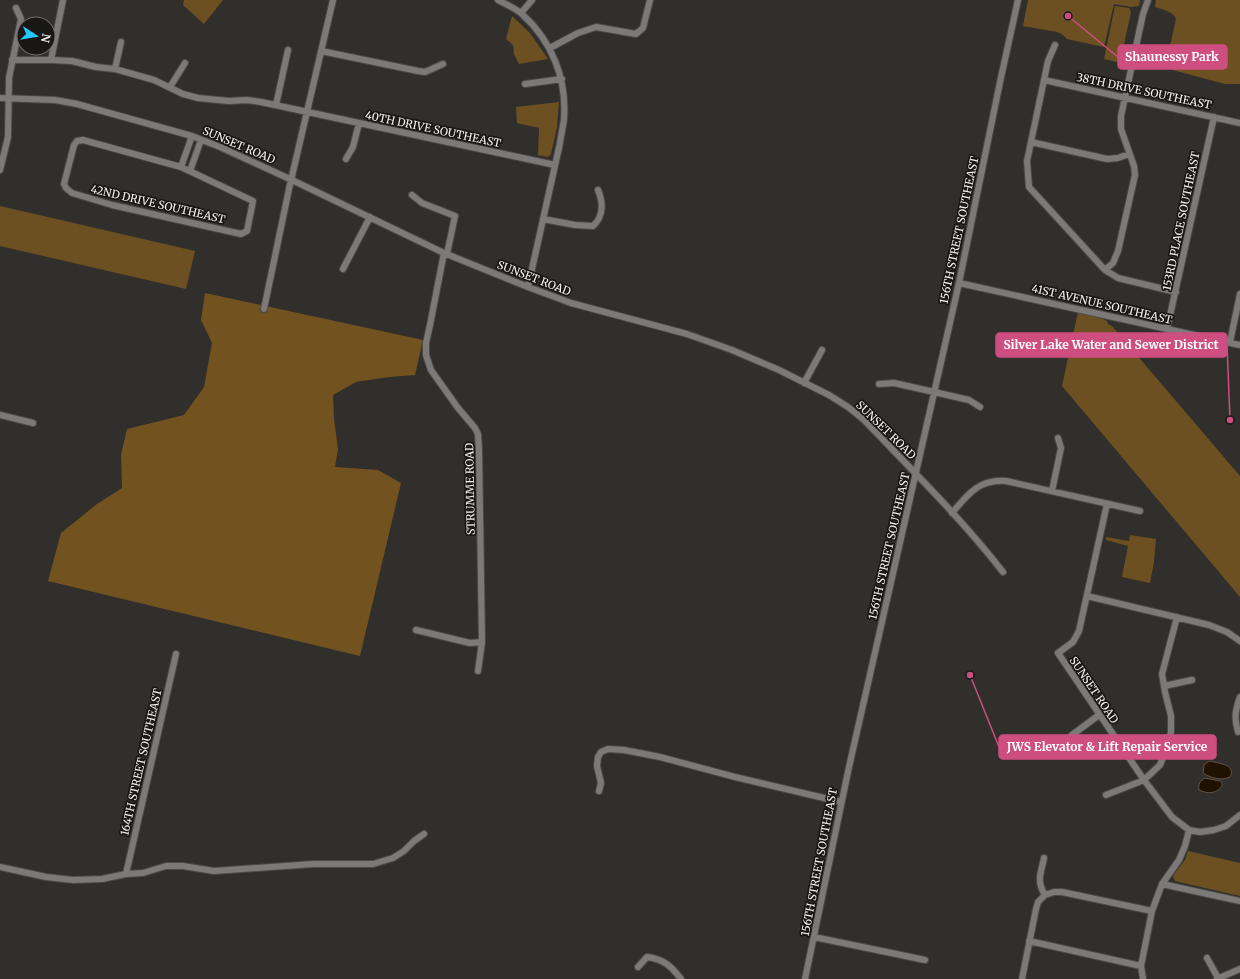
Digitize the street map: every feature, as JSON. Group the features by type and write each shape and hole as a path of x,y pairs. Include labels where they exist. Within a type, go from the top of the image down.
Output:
{"street":[{"path":"51,60 64,0"},
{"path":"264,309 333,0"},
{"path":"498,0 521,13 550,48 562,79 565,100 564,120 528,287"},
{"path":"521,13 532,0"},
{"path":"550,48 578,33 596,27 636,34 643,28 650,0"},
{"name":"156TH STREET SOUTHEAST","path":"806,979 841,802 875,647 959,283 998,90 1018,0"},
{"path":"1105,270 1113,263 1118,251 1135,175 1134,166 1121,129 1121,116 1143,14 1148,0"},
{"path":"0,170 8,137 9,78 21,19 16,8"},
{"path":"115,69 121,42"},
{"path":"1055,45 1048,61 1027,162 1029,187 1105,270 1118,278 1176,292"},
{"path":"276,105 288,50"},
{"path":"322,51 425,72 443,64"},
{"path":"12,60 72,61 96,67 115,69 154,80 183,94 198,98 229,102 247,100 308,112"},
{"path":"170,87 185,63"},
{"path":"526,84 562,79"},
{"name":"38TH DRIVE SOUTHEAST","path":"1044,80 1240,123"},
{"name":"SUNSET ROAD","path":"0,98 56,100 78,104 192,136 292,180 445,254 571,303 687,334 732,350 804,383 829,395 858,415 952,513 987,552 1002,572"},
{"name":"40TH DRIVE SOUTHEAST","path":"308,112 555,165"},
{"name":"153RD PLACE SOUTHEAST","path":"1167,329 1214,117"},
{"path":"346,159 354,147 359,123"},
{"path":"192,136 181,167 190,171 201,140"},
{"name":"42ND DRIVE SOUTHEAST","path":"181,167 83,140 77,141 74,145 64,184 72,193 112,204 241,234 246,231 253,201 190,171"},
{"path":"1031,142 1107,159 1118,158 1129,154"},
{"path":"543,219 575,225 593,226 599,220 603,201 598,190"},
{"name":"STRUMME ROAD","path":"412,195 422,203 455,216 445,254 426,344 426,355 428,365 431,370 478,434 480,457 482,642 478,671"},
{"path":"342,269 370,217"},
{"name":"41ST AVENUE SOUTHEAST","path":"959,283 1240,345"},
{"path":"1230,342 1239,307 1240,294"},
{"path":"804,383 822,350"},
{"path":"879,384 894,384 934,392 969,400 980,407"},
{"path":"0,415 33,423"},
{"path":"1052,492 1061,448 1058,438"},
{"path":"952,513 966,496 980,486 994,480 1006,481 1140,511"},
{"path":"1107,504 1087,596 1210,625 1227,632 1240,641"},
{"name":"SUNSET ROAD","path":"1087,596 1079,631 1073,642 1058,653 1144,780 1172,817 1189,830"},
{"path":"1106,794 1144,780 1160,765 1167,748 1171,732 1171,716 1162,674 1177,617"},
{"path":"416,630 470,643 482,642"},
{"name":"164TH STREET SOUTHEAST","path":"126,874 176,654"},
{"path":"1164,686 1192,680"},
{"path":"1238,732 1235,721 1236,709 1240,698"},
{"path":"1072,735 1099,715"},
{"path":"599,791 601,783 598,757 602,752 608,749 624,750 660,757 735,777 841,802"},
{"path":"1143,979 1141,966 1152,911 1162,884 1179,860 1185,846 1189,830 1200,832 1214,830 1226,826 1240,815"},
{"path":"0,867 46,877 73,880 102,879 126,874 143,873 166,866 183,866 214,871 304,864 373,864 393,858 404,851 414,840 424,834"},
{"path":"1044,858 1039,883 1045,895"},
{"path":"1162,884 1240,901"},
{"path":"1022,979 1038,902 1045,895 1054,892 1062,892 1152,911"},
{"path":"814,937 925,960"},
{"path":"1029,941 1141,966"},
{"path":"638,967 647,957 652,958 666,962 682,979"},
{"path":"1207,958 1218,978 1240,969"}],"shaded area":[{"path":"184,0 223,0 204,24 183,5"},
{"path":"1028,0 1140,0 1139,6 1131,7 1114,4 1104,47 1067,39 1062,34 1057,32 1023,26"},
{"path":"1156,0 1240,0 1240,84 1225,84 1165,68 1176,19 1170,12 1155,7"},
{"path":"1115,6 1129,8 1131,12 1121,58 1116,62 1104,59"},
{"path":"512,16 530,33 548,59 519,64 514,54 513,45 506,39"},
{"path":"559,102 557,127 551,154 548,157 538,155 539,128 517,123 516,107"},
{"path":"0,206 195,251 186,289 0,246"},
{"path":"205,293 423,340 415,375 356,382 333,395 334,419 338,449 335,467 378,470 401,483 360,656 48,581 61,533 97,504 122,488 121,455 127,429 184,415 204,387 212,343 201,320"},
{"path":"1078,312 1097,316 1107,321 1108,324 1112,326 1240,476 1240,597 1062,386"},
{"path":"1130,535 1156,539 1150,583 1122,577 1128,546 1106,540 1106,537 1129,541"},
{"path":"1209,761 1229,767 1231,769 1230,777 1223,779 1216,778 1203,773 1204,765"},
{"path":"1205,778 1220,781 1222,782 1222,786 1215,792 1205,792 1199,790 1200,783"},
{"path":"1188,851 1240,863 1240,896 1175,881 1173,877 1174,874 1185,860"}],"place":[{"name":"Shaunessy Park","path":"1068,16"},
{"name":"Silver Lake Water and Sewer District","path":"1230,420"},
{"name":"JWS Elevator & Lift Repair Service","path":"970,675"}]}
